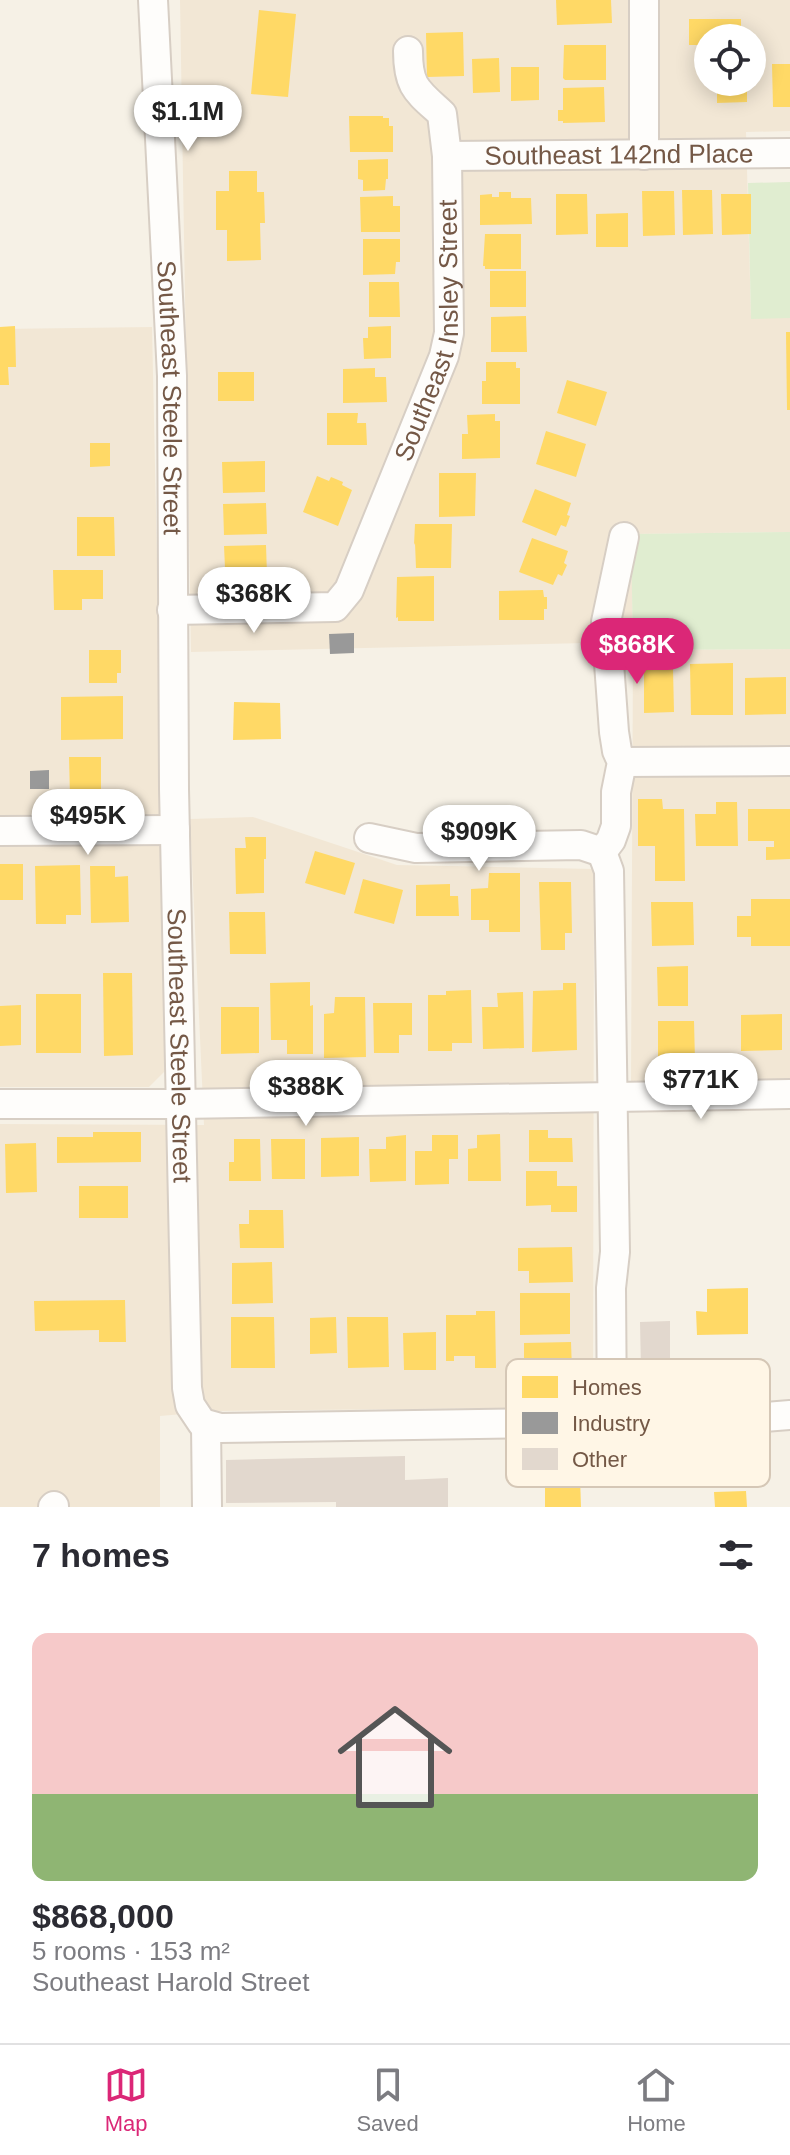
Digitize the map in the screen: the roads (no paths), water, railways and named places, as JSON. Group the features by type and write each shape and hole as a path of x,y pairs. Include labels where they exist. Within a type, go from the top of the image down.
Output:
{"street":[{"name":"Southeast Steele Street","path":"153,0 172,376 175,830 187,1388 190,1405 202,1422 207,1507"},
{"path":"644,0 644,155"},
{"name":"Southeast Insley Street","path":"172,610 335,607 349,590 444,356 449,333 447,156 442,114 418,92 408,72 408,51"},
{"name":"Southeast 142nd Place","path":"447,156 790,153"},
{"path":"602,852 616,826 616,792 622,762 614,732 606,622 624,537"},
{"path":"622,762 790,761"},
{"path":"0,831 175,830"},
{"path":"369,838 416,848 581,845 602,852"},
{"path":"602,852 609,871 615,1252 611,1288 612,1359"},
{"path":"0,1104 790,1094"},
{"path":"770,1417 790,1415"},
{"path":"202,1422 220,1428 506,1422"}]}
